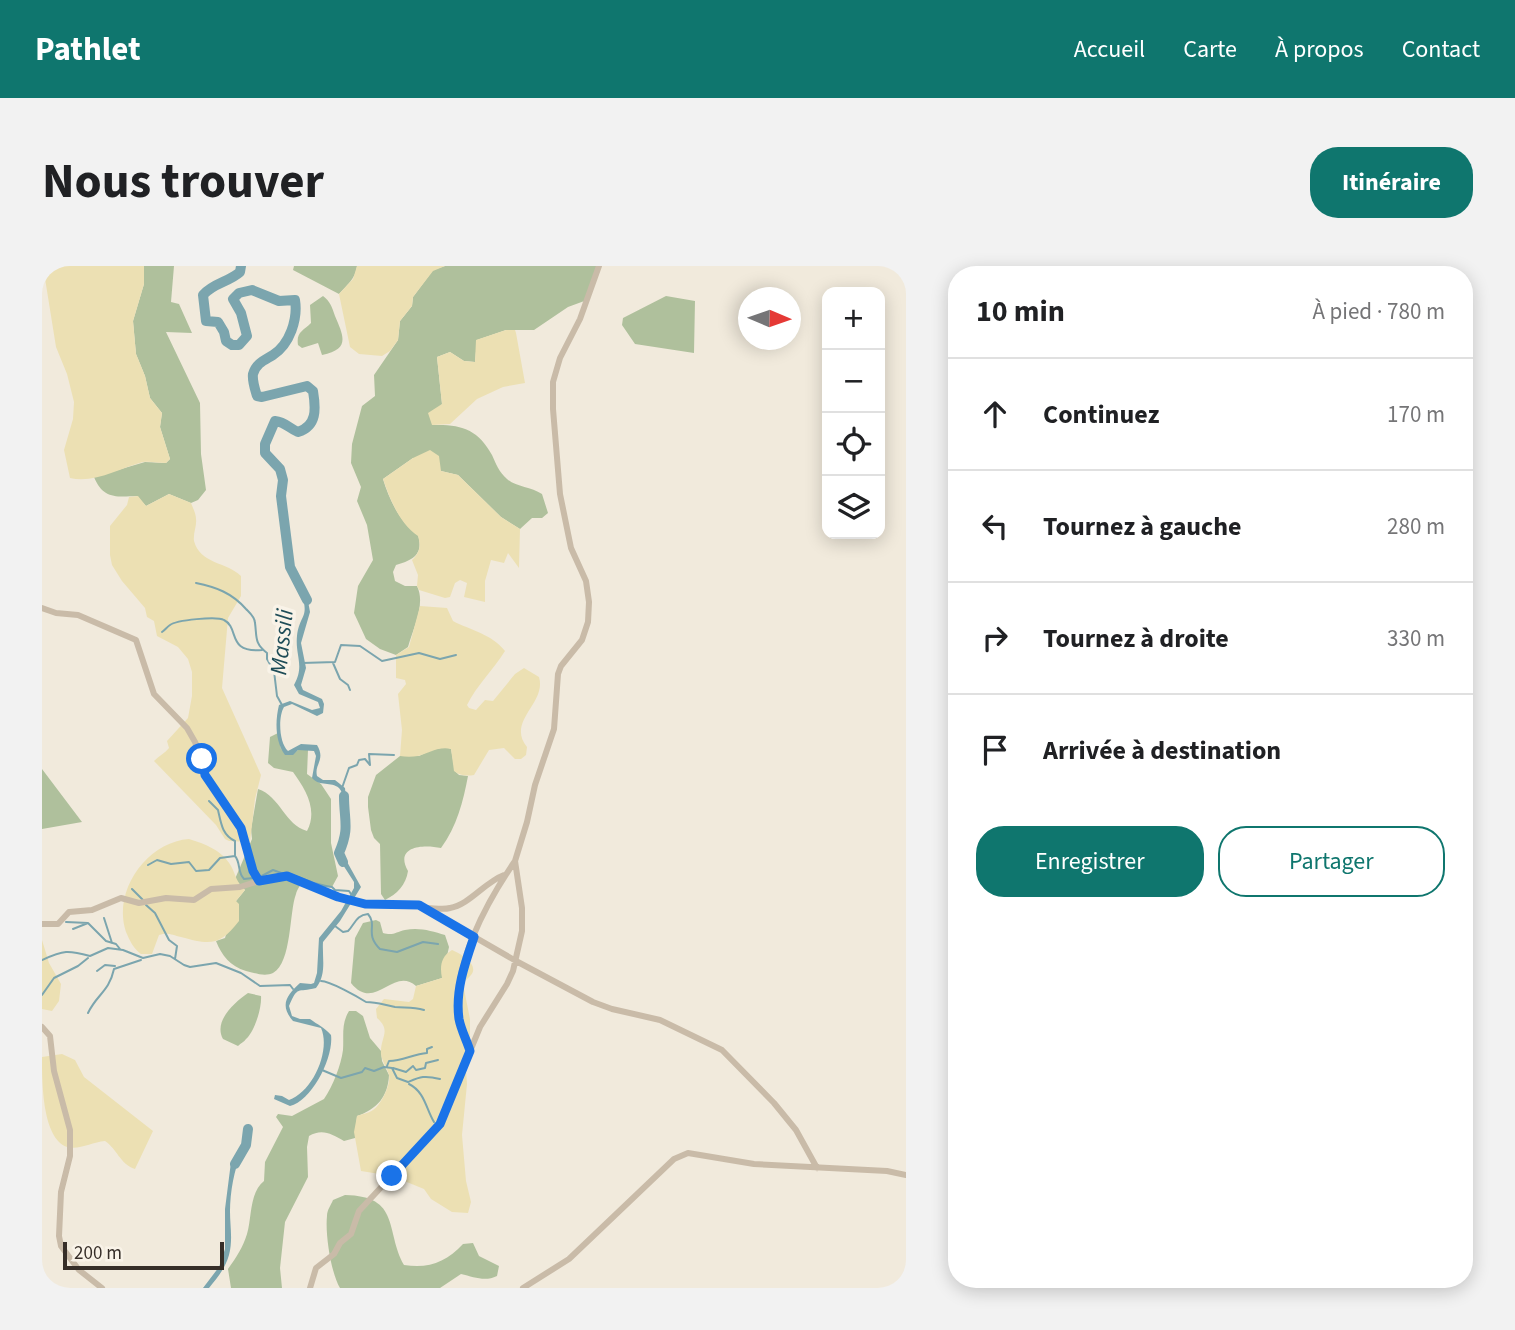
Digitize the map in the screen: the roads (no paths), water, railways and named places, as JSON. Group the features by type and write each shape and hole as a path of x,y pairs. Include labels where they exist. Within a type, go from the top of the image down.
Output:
{"street":[{"path":"470,1051 459,1022 464,963 485,911 515,861 535,785 554,729 558,674 561,666 582,640 588,622 586,580 570,548 560,494 553,382 560,358 580,319 599,266"},
{"path":"42,608 56,613 78,615 136,640 154,694 187,728 195,742 205,775 241,828 253,871 259,881"},
{"path":"310,1288 316,1268 334,1254 340,1243 351,1234 359,1211 440,1124 470,1051 492,1006 508,984 522,932 515,861"},
{"path":"42,924 58,924 69,912 92,910 121,898 139,903 166,898 194,900 211,890 240,887 287,876 338,897 365,904 452,908 494,879 506,874"},
{"path":"425,908 593,1002 660,1020 722,1050 774,1103 796,1130 817,1168"},
{"path":"42,1027 50,1036 54,1071 70,1130 70,1156 61,1192 61,1246 79,1270 102,1288"},
{"path":"523,1288 569,1259 674,1158 681,1155 688,1153 754,1164 887,1171 906,1175"}],"water":[{"path":"306,590 310,612 301,643 306,668 301,685 303,690 322,699 323,713 317,716 292,704 284,707 281,736 288,751 301,744 317,745 320,758 317,776 323,780 335,780 345,788 347,809 339,788 312,778 316,756 314,751 298,750 293,755 285,755 278,738 279,705 290,701 312,710 320,708 318,702 299,694 294,685 299,672 297,636 304,612 301,592"},
{"path":"341,851 361,887 323,942 323,972 316,988 296,992 289,1006 292,1016 310,1019 331,1035 329,1055 320,1077 306,1096 290,1106 274,1099 275,1095 289,1100 298,1096 318,1069 324,1047 321,1028 293,1021 286,1010 286,1000 300,983 314,983 319,938 341,911 354,888 354,882 336,854"},
{"path":"242,1153 232,1189 229,1255 215,1281 209,1288 203,1288 219,1267 225,1249 225,1209 231,1162"}],"waterway":[{"name":"Massili","path":"241,266 240,272 203,295 206,321 218,322 226,341 239,345 247,336 241,313 233,299 239,293 252,290 279,301 295,300 294,323 288,338 279,350 256,367 253,382 257,396 262,397 307,386 313,391 315,410 309,426 298,432 275,421 265,444 265,453 280,469 283,480 281,496 290,567 307,600"},
{"path":"196,583 229,595 252,615 258,643 267,653 267,659 274,671 277,696 282,705"},
{"path":"162,632 170,625 180,622 220,619 229,624 238,644 243,648 262,650"},
{"path":"302,663 335,662 341,645 360,646 382,661 419,653 440,659 456,655"},
{"path":"333,663 340,679 350,690"},
{"path":"342,788 349,768 357,765 359,760 365,759 370,765 369,754 394,755"},
{"name":"Massili","path":"343,862 339,853 345,831 344,796"},
{"path":"209,801 218,810 225,832 235,841 235,855"},
{"path":"148,865 157,860 171,864 189,862 196,871 209,870 220,858 235,856 244,879 253,878"},
{"path":"258,878 273,870 284,874"},
{"path":"290,874 335,890 349,891 351,894"},
{"path":"132,889 143,900"},
{"path":"146,905 155,913 169,940 177,946 175,959"},
{"path":"335,926 343,932 348,931 358,918 368,914 372,922 373,938 380,949 397,952 423,942 438,944"},
{"path":"104,918 112,943"},
{"path":"66,922 88,923 106,941 116,944 120,949"},
{"path":"73,929 88,923"},
{"path":"42,960 66,952 90,956 108,948 123,950 143,958 160,954 170,956 190,967 216,963 241,973 260,986 290,985 293,989"},
{"path":"42,995 54,978 88,958"},
{"path":"88,1013 109,983 114,969 141,960"},
{"path":"97,971 105,965 115,966"},
{"path":"321,981 337,986 366,1002 424,1010"},
{"path":"387,1066 389,1061 427,1053 427,1049 432,1047"},
{"path":"393,1068 406,1072 413,1066 416,1070 425,1068 426,1063 438,1060"},
{"path":"322,1070 341,1078 362,1072 365,1068 374,1071 384,1067 392,1068 397,1078 408,1082 422,1077 440,1079"},
{"path":"409,1084 422,1096 434,1122"},
{"name":"Massili","path":"235,1164 246,1145 248,1129"}]}
